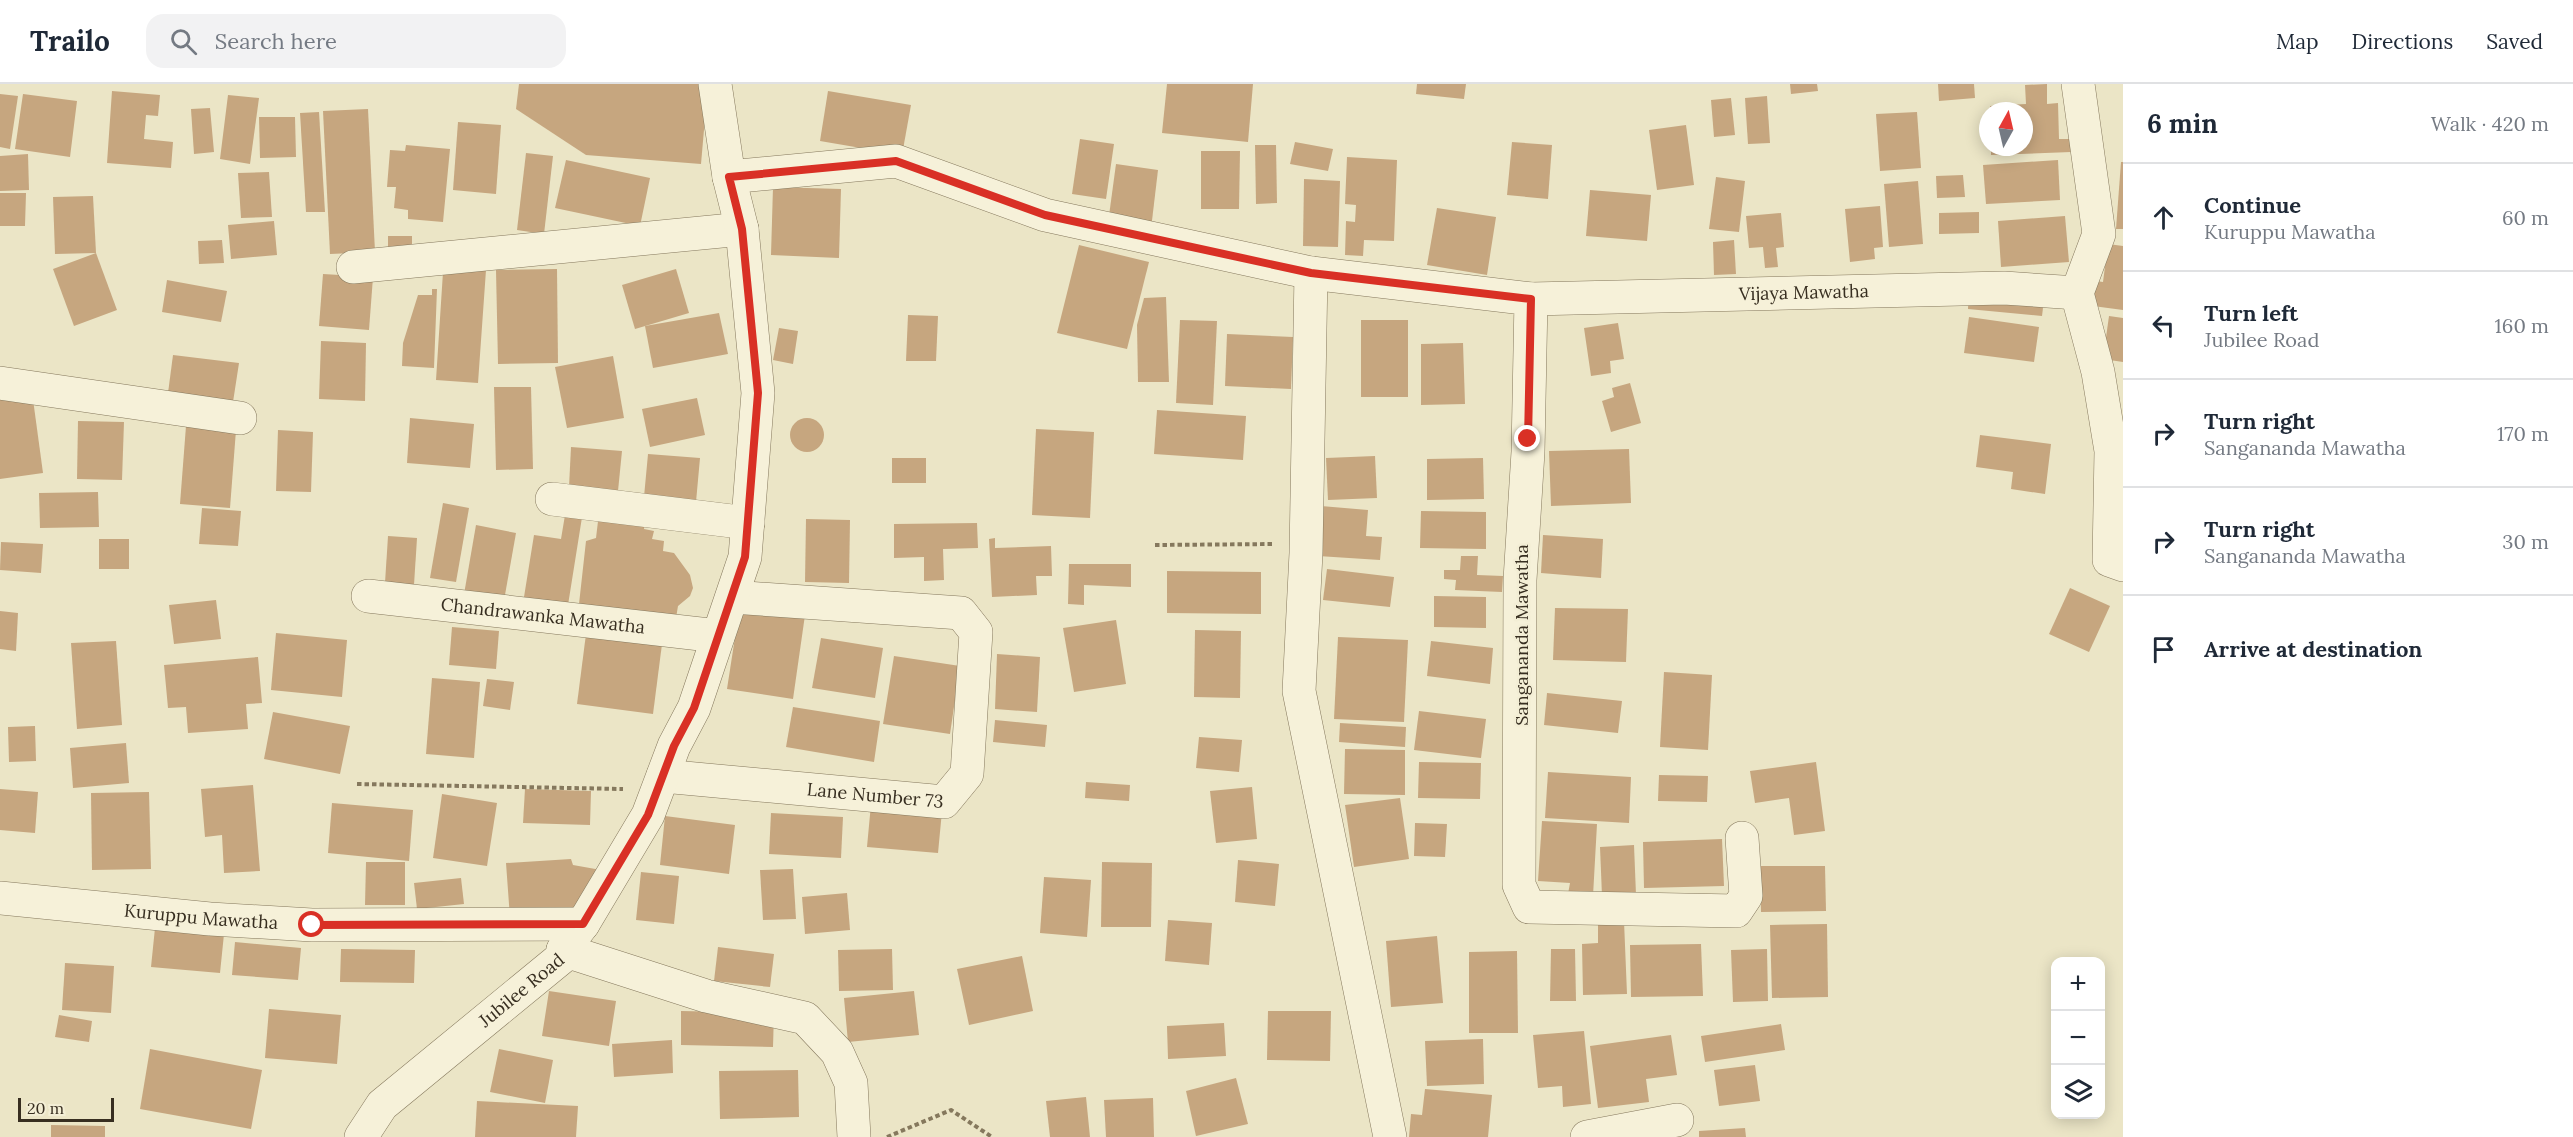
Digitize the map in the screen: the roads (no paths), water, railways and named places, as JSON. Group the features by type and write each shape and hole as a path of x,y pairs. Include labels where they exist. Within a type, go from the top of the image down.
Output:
{"street":[{"name":"Jubilee Road","path":"361,1137 382,1105 566,954 563,950 583,924 648,815 674,746 694,708 732,597 745,557 758,393 742,229 729,177 715,84"},
{"path":"2078,84 2099,234 2077,293 2098,372 2111,452 2109,560 2123,565"},
{"path":"729,177 896,161 1045,215 1311,273 1531,299"},
{"path":"353,267 742,229"},
{"path":"1311,273 1306,544 1299,691 1390,1137"},
{"name":"Vijaya Mawatha","path":"1531,299 2004,288 2077,293"},
{"name":"Sangananda Mawatha","path":"1531,299 1528,452 1520,580 1519,885 1530,907 1736,911 1746,896 1742,838"},
{"path":"0,384 240,418"},
{"path":"552,499 748,523"},
{"name":"Chandrawanka Mawatha","path":"368,596 718,636"},
{"name":"Lane Number 73","path":"660,783 944,802 967,774 976,632 961,613 732,597"},
{"name":"Kuruppu Mawatha","path":"0,897 210,920 312,925 583,924"},
{"path":"563,950 706,996 805,1018 837,1052 851,1083 854,1137"},
{"path":"1587,1137 1677,1120"}]}
